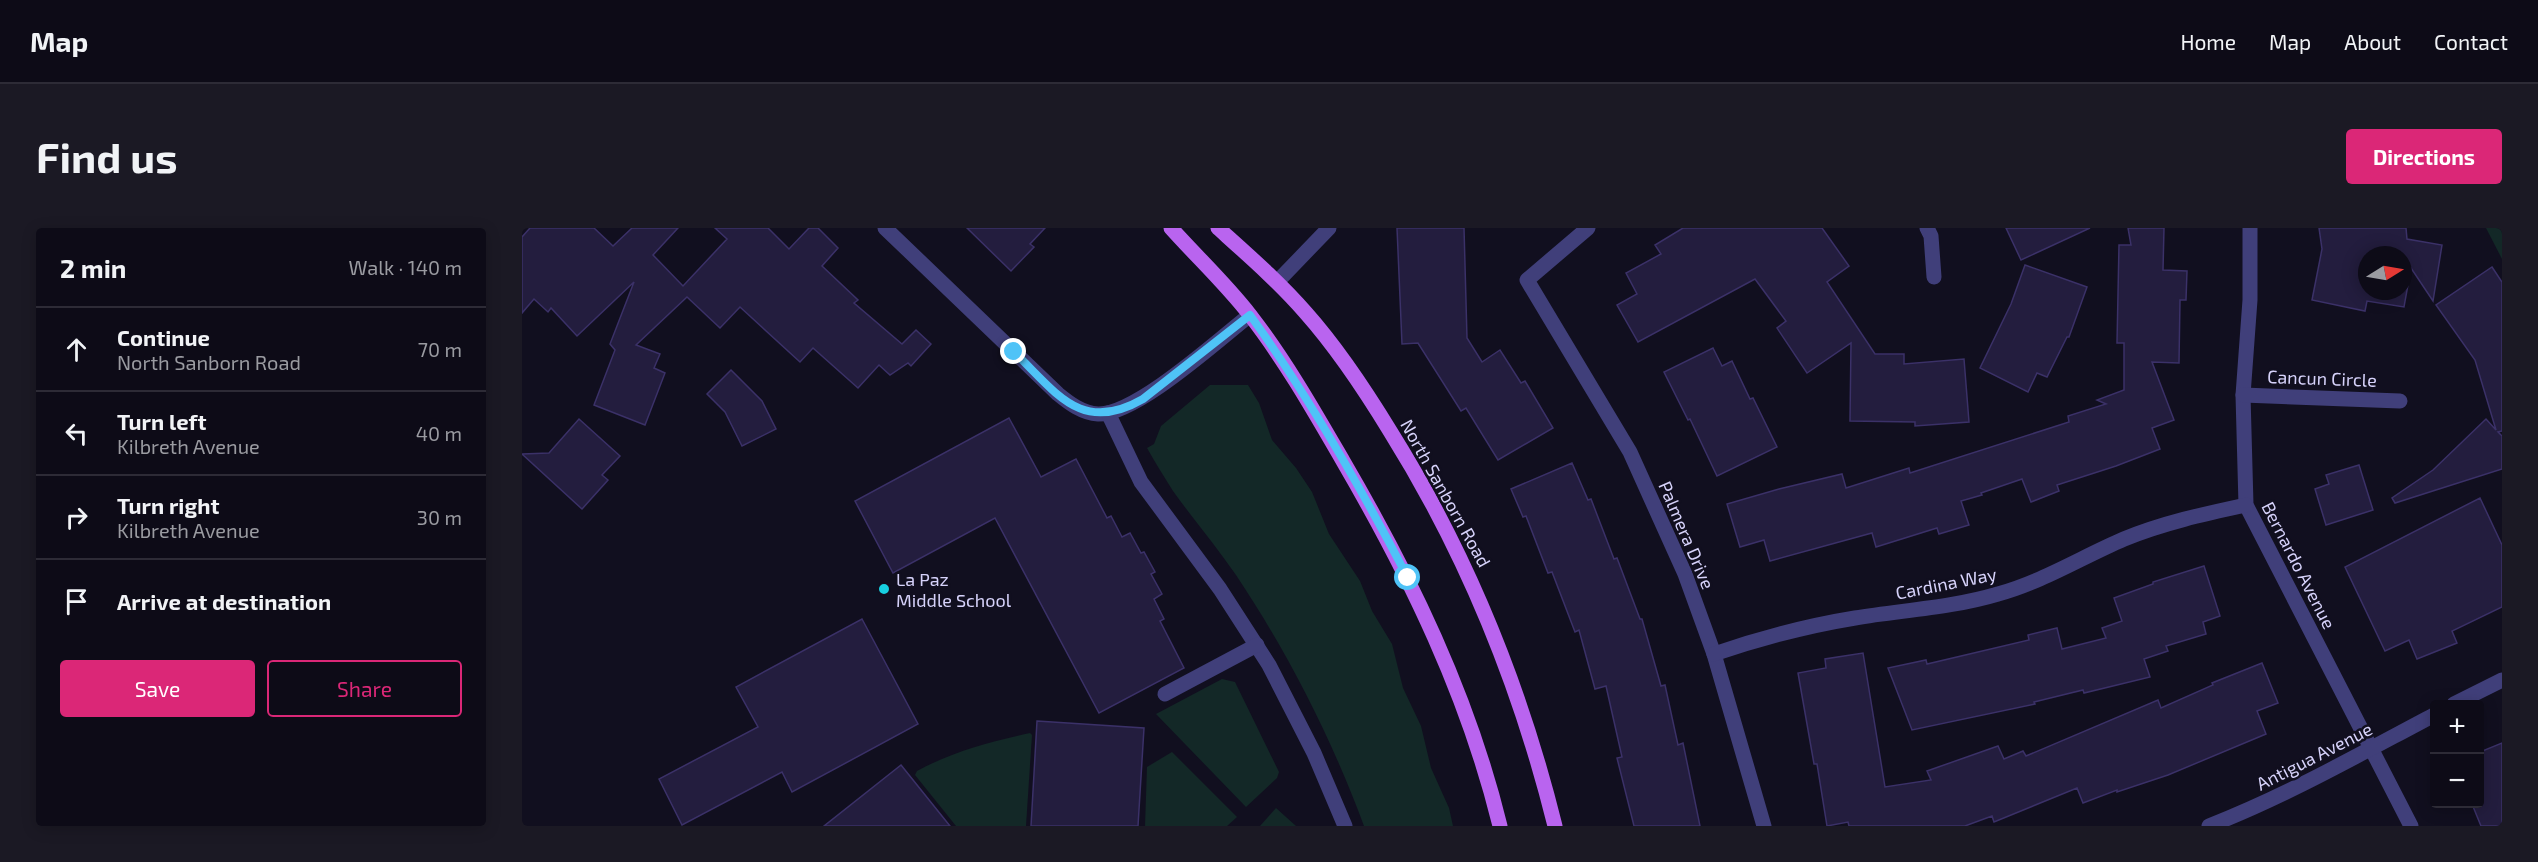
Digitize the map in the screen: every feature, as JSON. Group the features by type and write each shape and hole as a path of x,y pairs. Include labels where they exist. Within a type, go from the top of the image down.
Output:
{"main road":[{"path":"1171,228 1224,283 1250,315 1301,390 1379,524 1432,627 1465,711 1500,826"},
{"name":"North Sanborn Road","path":"1218,228 1277,282 1306,313 1348,366 1398,443 1447,530 1488,616 1537,756 1556,826"}],"street":[{"path":"885,228 1063,398 1091,413 1108,413 1143,399 1250,315"},
{"path":"1277,282 1329,228"},
{"name":"Palmera Drive","path":"1588,228 1527,280 1630,452 1685,574 1714,654 1764,826"},
{"path":"1927,228 1931,236 1934,277"},
{"name":"Bernardo Avenue","path":"2250,228 2250,300 2243,395 2246,506 2411,826"},
{"name":"Cancun Circle","path":"2243,395 2400,401"},
{"path":"1108,413 1146,489 1220,589 1257,645 1314,753 1345,826"},
{"name":"Cardina Way","path":"1714,654 1780,632 1856,617 1928,610 2000,594 2124,539 2186,518 2246,506"},
{"path":"1165,694 1257,645"},
{"path":"2464,700 2502,680"},
{"name":"Antigua Avenue","path":"2209,826 2255,808 2371,750 2430,717"}],"green space":[{"path":"2486,228 2502,228 2502,259"},
{"path":"1210,385 1248,385 1259,403 1272,440 1296,468 1312,492 1329,534 1360,581 1372,611 1392,644 1403,688 1421,726 1431,768 1449,808 1453,826 1364,826 1323,728 1291,665 1236,575 1173,491 1147,448 1154,444 1161,426"},
{"path":"1222,679 1235,682 1279,772 1277,778 1246,807 1156,714"},
{"path":"1030,733 1032,735 1026,826 956,826 915,775 917,771 958,753"},
{"path":"1172,752 1237,817 1227,826 1145,826 1147,767"},
{"path":"1276,808 1296,826 1260,826"}],"building":[{"path":"530,228 594,228 613,246 632,228 678,228 653,255 683,286 727,239 715,228 768,228 789,249 809,228 818,228 838,248 822,266 858,300 854,303 902,344 916,330 931,344 911,366 908,363 890,375 879,365 858,388 813,348 800,362 740,307 720,328 687,297 636,345 660,354 654,368 665,373 645,425 594,405 615,350 610,344 634,282 577,336 551,308 548,312 534,299 522,313 522,237"},
{"path":"967,228 1045,228 1030,244 1034,247 1011,271"},
{"path":"1397,228 1464,228 1467,338 1482,362 1500,350 1521,383 1525,381 1553,428 1498,460 1466,408 1461,411 1418,343 1402,344"},
{"path":"1683,228 1822,228 1849,266 1827,282 1875,354 1904,354 1904,364 1964,359 1969,422 1915,426 1915,422 1850,421 1851,343 1807,373 1777,328 1786,321 1755,279 1638,342 1617,305 1637,294 1626,273 1661,254 1655,245"},
{"path":"2006,228 2090,228 2021,260"},
{"path":"2128,228 2164,228 2163,270 2187,271 2186,300 2180,300 2179,363 2152,362 2174,420 2152,428 2160,449 2057,485 2059,491 2031,502 2022,479 1981,493 1982,495 1961,501 1969,525 1939,534 1937,528 1876,547 1872,533 1770,561 1764,540 1740,547 1727,504 1842,474 1846,488 1909,468 1910,473 2069,422 2068,416 2106,404 2097,400 2124,390 2124,343 2117,343 2119,245 2131,245"},
{"path":"2319,228 2406,228 2407,239 2442,245 2433,301 2412,270 2412,246 2358,246 2358,300 2405,300 2404,307 2367,301 2365,311 2312,300 2322,249"},
{"path":"2025,265 2087,287 2069,337 2047,377 2037,373 2028,392 1980,368 2011,304"},
{"path":"2492,267 2502,282 2502,431 2498,432 2502,436 2502,469 2395,503 2392,498 2433,470 2486,419 2496,430 2475,360 2436,305"},
{"path":"1713,348 1722,366 1732,361 1777,447 1717,476 1690,419 1688,420 1664,372"},
{"path":"731,370 762,401 776,429 742,446 725,412 707,394"},
{"path":"1009,418 1041,477 1076,459 1107,518 1111,516 1122,537 1130,533 1141,553 1144,552 1155,572 1151,574 1162,594 1154,599 1164,619 1160,621 1184,668 1099,713 995,518 893,573 855,501"},
{"path":"579,419 620,456 602,475 608,480 582,509 522,454 549,453"},
{"path":"1572,463 1588,500 1591,499 1614,559 1617,558 1640,619 1642,619 1661,686 1665,685 1678,745 1683,743 1700,826 1634,826 1617,758 1622,757 1606,686 1595,689 1579,630 1575,632 1552,572 1548,573 1526,516 1523,517 1511,489"},
{"path":"2359,465 2373,510 2326,525 2315,489 2329,484 2326,475"},
{"path":"2480,498 2502,545 2502,607 2452,631 2457,643 2417,659 2409,640 2385,651 2345,567"},
{"path":"2204,566 2220,616 2203,622 2206,634 2166,646 2168,651 2144,659 2150,677 2084,693 2083,690 2034,702 2035,704 1912,730 1888,668 1926,660 1927,664 2029,640 2028,635 2057,628 2062,649 2106,638 2102,628 2122,621 2114,598 2153,584 2153,582"},
{"path":"862,619 918,724 792,792 782,772 682,825 659,779 758,727 736,687"},
{"path":"1863,653 1885,787 1931,780 1927,771 1998,746 2004,759 2023,751 2026,756 2158,700 2161,708 2213,685 2212,683 2262,663 2278,703 2257,711 2266,734 2168,775 2083,803 2077,788 1994,822 1992,816 1965,826 1849,826 1848,822 1827,826 1798,673 1826,668 1825,659"},
{"path":"1037,721 1144,728 1138,826 1031,826"},
{"path":"2502,743 2502,826 2481,826 2474,808 2484,808 2484,750"},
{"path":"901,765 950,826 824,826"}],"place":[{"name":"La Paz Middle School","path":"884,589"}],"route":[{"path":"1014,352 1069,403 1091,413 1108,413 1143,399 1250,315 1295,381 1385,533 1408,578"}]}
